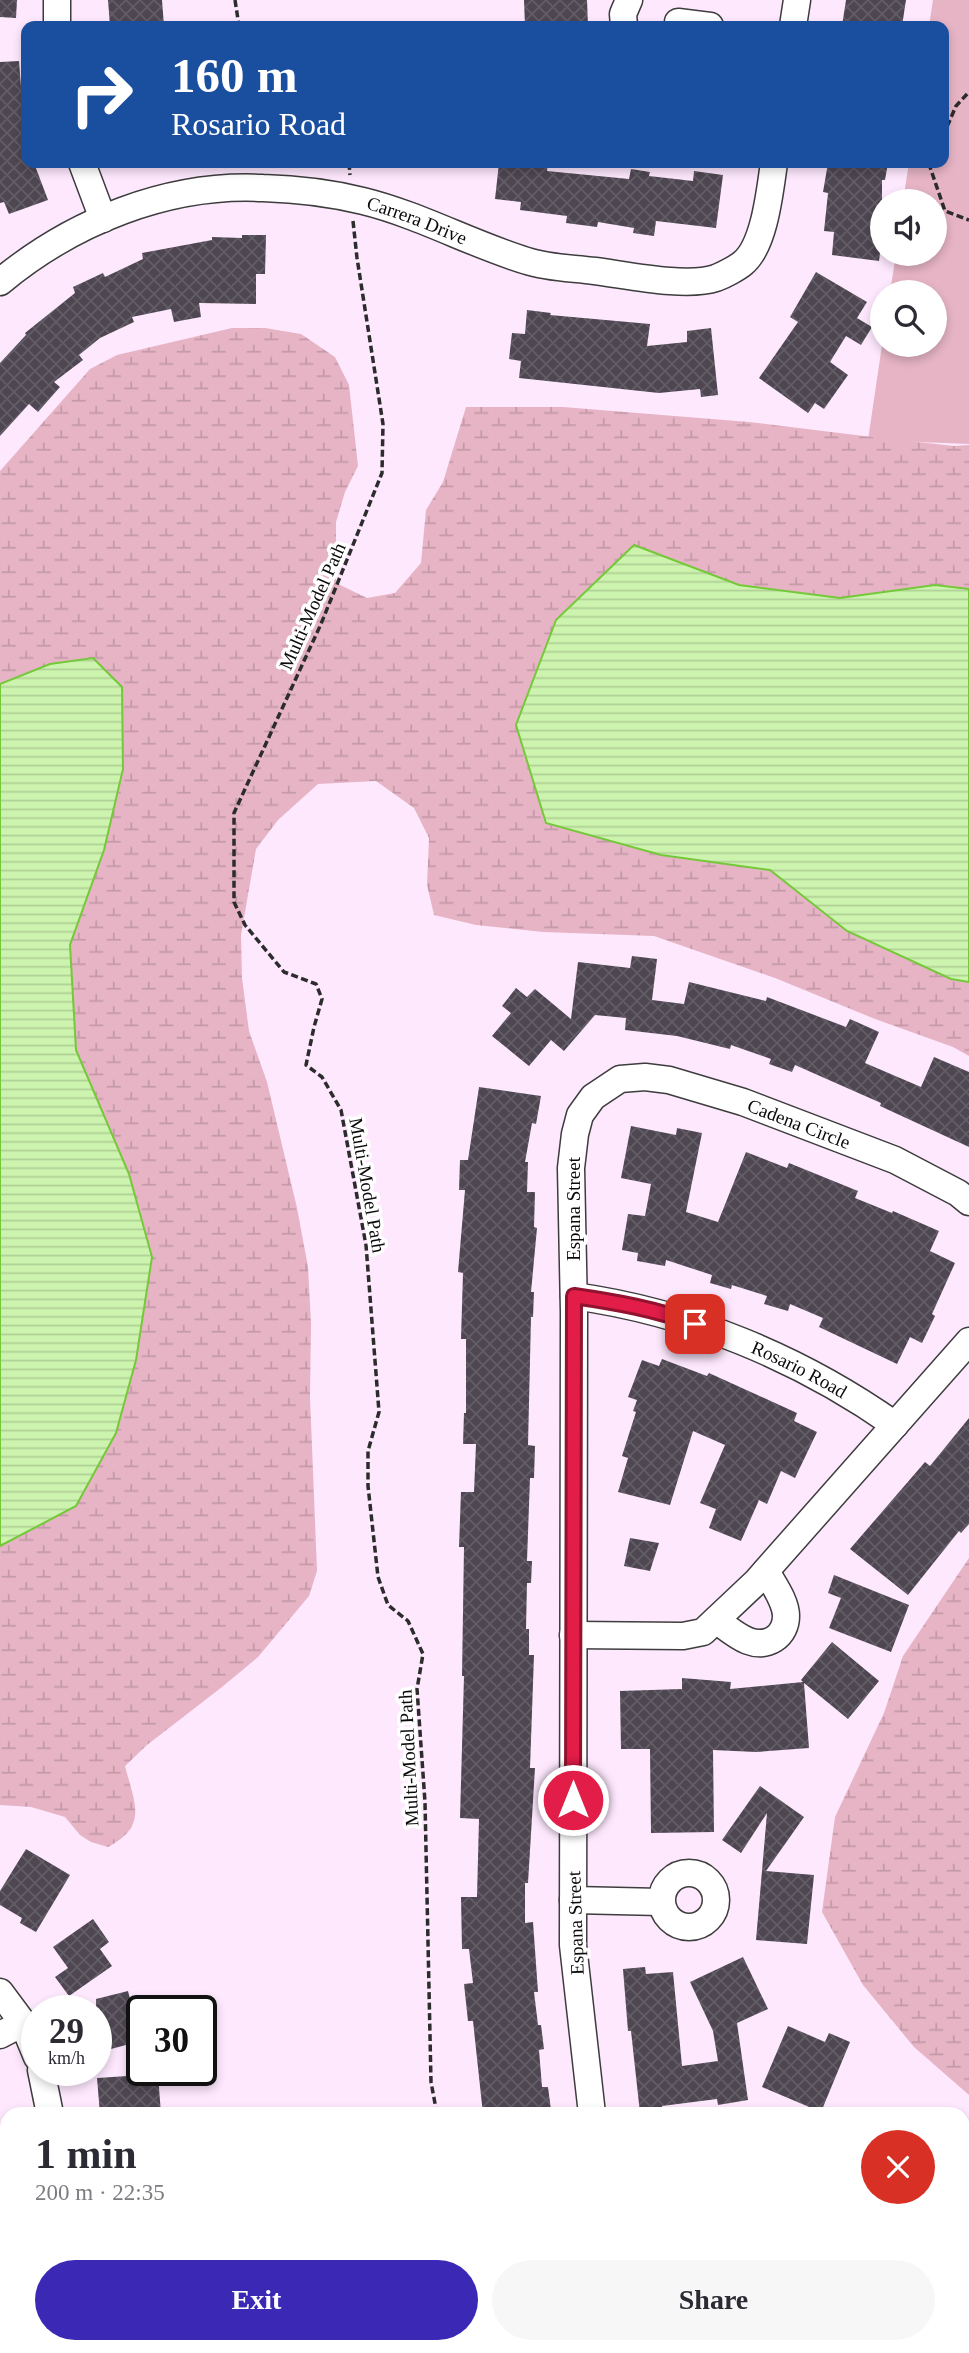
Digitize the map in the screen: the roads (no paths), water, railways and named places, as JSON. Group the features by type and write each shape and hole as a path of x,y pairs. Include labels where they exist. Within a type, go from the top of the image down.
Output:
{"street":[{"path":"57,0 57,21"},
{"path":"624,21 623,14 629,0"},
{"path":"794,21 797,0"},
{"path":"84,168 103,219"},
{"name":"Carrera Drive","path":"0,282 62,237 158,199 214,189 262,187 352,199 414,216 457,236 530,262 678,281 715,278 745,262 759,238 767,211 773,168"},
{"name":"Cadena Circle","path":"620,1079 645,1077 670,1080 743,1102 895,1160 958,1193 969,1202"},
{"name":"Espana Street","path":"591,2107 573,1945 574,1296 571,1168 580,1115 593,1097 620,1079"},
{"name":"Rosario Road","path":"574,1296 620,1302 671,1315 743,1342 813,1373 858,1399 895,1425"},
{"path":"573,1634 683,1636 703,1632 766,1571 969,1341"},
{"path":"716,1620 755,1644 767,1643 778,1637 785,1626 786,1614 766,1571"},
{"path":"573,1900 661,1902"},
{"path":"0,1992 11,2029"},
{"path":"44,2086 49,2107"}]}
